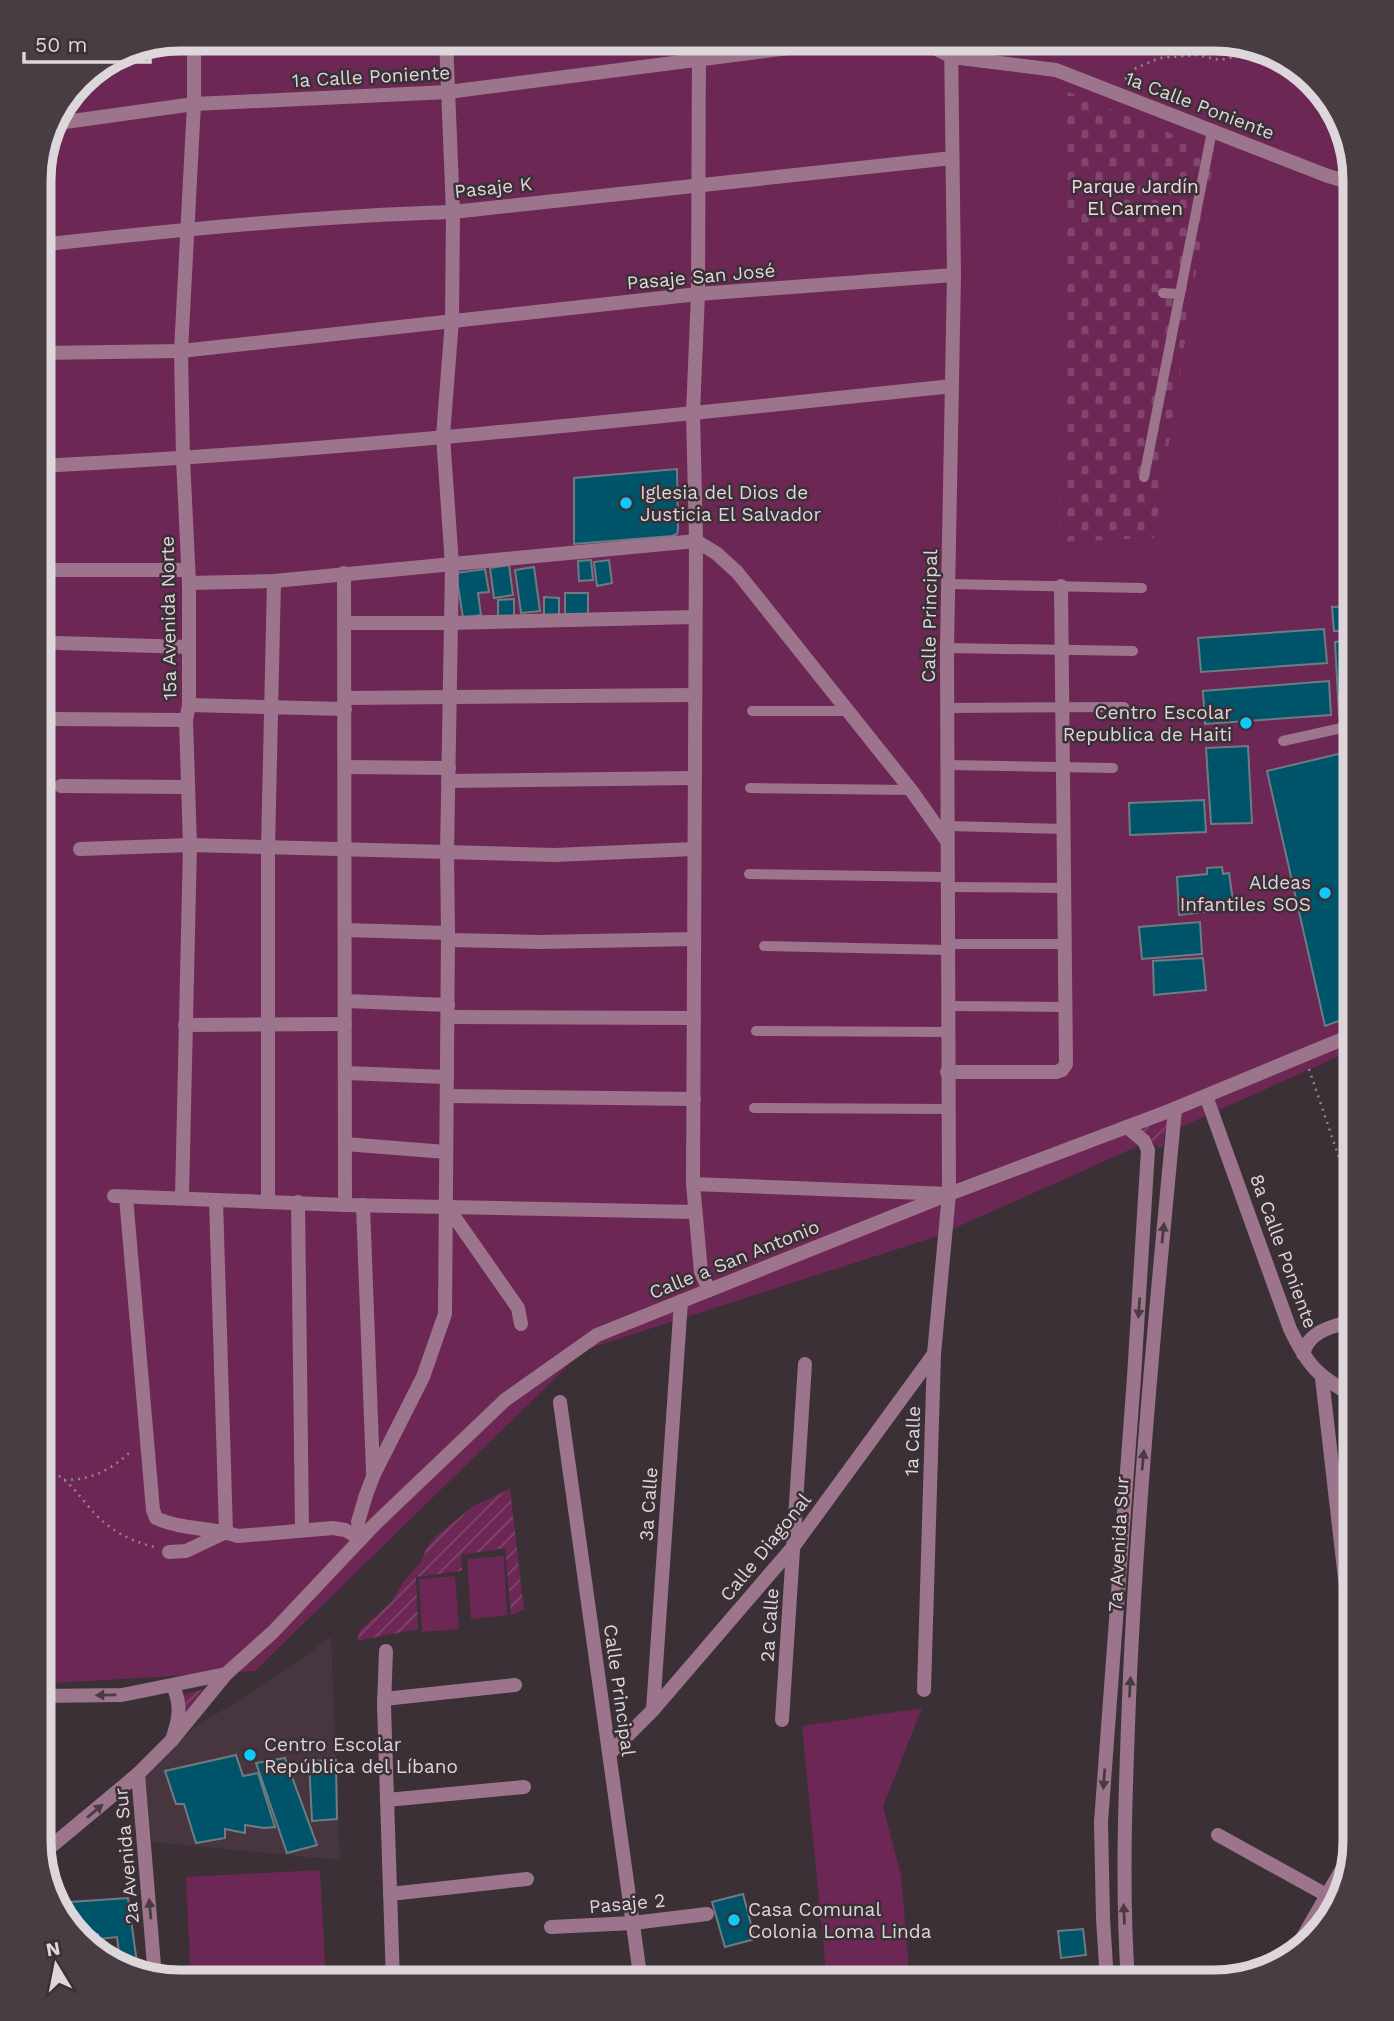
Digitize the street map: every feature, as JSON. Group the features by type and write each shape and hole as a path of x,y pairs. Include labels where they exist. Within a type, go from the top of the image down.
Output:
{"street":[{"name":"15a Avenida Norte","path":"182,1197 190,845 186,787 188,576 181,351 194,104 194,51"},
{"path":"361,1539 358,1522 373,1475 423,1377 444,1314 452,565 443,436 452,320 453,212 446,51"},
{"path":"699,51 698,294 693,413 696,541 693,1184 701,1272 709,1290"},
{"name":"1a Calle Poniente","path":"64,122 194,104 448,92 763,51"},
{"name":"1a Calle Poniente","path":"940,51 952,57 1056,70 1343,180"},
{"name":"Calle Principal","path":"949,1194 947,648 954,275 952,51"},
{"name":"Pasaje K","path":"51,244 188,229 377,214 453,212 699,183 951,158"},
{"name":"Pasaje San José","path":"51,354 181,351 698,294 954,275"},
{"path":"51,465 183,459 693,413 952,386"},
{"path":"54,570 274,581 696,541 716,553 737,572 947,833"},
{"path":"344,573 345,1205"},
{"path":"268,1201 268,848 274,581"},
{"path":"947,1072 1056,1072 1062,1070 1066,1064 1061,586"},
{"path":"345,623 695,617"},
{"path":"58,643 188,647"},
{"path":"54,719 450,697 695,695"},
{"path":"345,767 448,774 694,778"},
{"path":"61,786 186,787"},
{"path":"80,849 190,845 554,855 694,849"},
{"path":"345,930 539,942 694,939"},
{"path":"346,1001 448,1011 694,1018"},
{"path":"185,1025 345,1024"},
{"name":"Calle a San Antonio","path":"51,1846 138,1774 172,1740 226,1674 273,1632 361,1539 505,1400 597,1335 949,1194 1175,1109 1343,1039"},
{"path":"345,1073 447,1077"},
{"path":"447,1096 694,1099"},
{"name":"8a Calle Poniente","path":"1206,1096 1290,1329 1303,1354 1322,1378 1343,1390"},
{"name":"7a Avenida Sur","path":"1127,1970 1123,1899 1124,1828 1137,1537 1150,1363 1175,1109"},
{"name":"7a Avenida Sur","path":"1106,1970 1101,1822 1148,1150 1144,1141 1127,1127"},
{"path":"345,1144 446,1152"},
{"path":"693,1184 949,1194"},
{"name":"1a Calle","path":"924,1690 934,1354 949,1194"},
{"path":"361,1539 345,1530 302,1529 238,1536 175,1525 156,1518 120,1196 345,1205 695,1212"},
{"path":"216,1200 226,1532"},
{"path":"298,1202 302,1529"},
{"path":"363,1205 373,1475"},
{"path":"446,1205 518,1308 521,1325"},
{"name":"3a Calle","path":"653,1710 681,1301"},
{"path":"1303,1354 1305,1345 1318,1332 1343,1324"},
{"name":"Calle Diagonal","path":"610,1753 653,1710 793,1547 934,1354"},
{"name":"2a Calle","path":"782,1720 805,1364"},
{"path":"1322,1378 1343,1556"},
{"name":"Calle Principal","path":"560,1402 639,1970"},
{"path":"169,1552 186,1551 226,1532"},
{"path":"386,1651 384,1699 393,1970"},
{"path":"51,1696 122,1695 226,1674"},
{"path":"384,1699 515,1685"},
{"path":"172,1740 180,1710 173,1686"},
{"name":"2a Avenida Sur","path":"138,1774 154,1968"},
{"path":"387,1800 524,1787"},
{"path":"1218,1835 1330,1897"},
{"path":"1306,1931 1339,1873"},
{"path":"390,1894 527,1879"},
{"name":"Pasaje 2","path":"551,1927 633,1923 707,1914"}],"lane":[{"path":"1144,477 1212,131"},
{"path":"1163,293 1180,294"},
{"path":"950,584 1142,588"},
{"path":"947,648 1133,650"},
{"path":"947,708 1124,707"},
{"path":"752,711 848,710"},
{"path":"1283,741 1343,728"},
{"path":"947,765 1112,768"},
{"path":"750,788 911,790"},
{"path":"947,833 1064,829"},
{"path":"749,874 1064,888"},
{"path":"764,946 947,947 1065,944"},
{"path":"947,1006 1065,1007"},
{"path":"756,1031 948,1032"},
{"path":"754,1108 948,1109"}],"path":[{"path":"1113,92 1136,68 1159,58 1196,55 1220,60 1245,55"},
{"path":"1305,1055 1343,1167"},
{"path":"64,1480 86,1479 110,1469 146,1436"},
{"path":"51,1473 64,1480 111,1528 143,1545 169,1552"}],"shaded area":[{"name":"Centro Escolar República del Líbano","path":"331,1637 340,1860 152,1842 145,1774 195,1727 264,1685"}],"green space":[{"path":"172,51 1222,51 1256,58 1293,77 1317,101 1326,115 1339,147 1343,180 1343,1054 935,1237 584,1350 255,1671 51,1683 51,172 55,147 64,123 77,101 101,77 115,68 138,58"},
{"name":"Parque Jardín El Carmen","path":"1063,90 1215,151 1154,538 1060,542"},
{"path":"1167,1119 1163,1146 1159,1148 1138,1130"},
{"path":"510,1489 524,1610 511,1615 505,1548 461,1555 462,1571 416,1577 418,1629 357,1641 360,1631 392,1601 421,1562 435,1537 475,1505"},
{"path":"504,1556 507,1615 471,1619 467,1559"},
{"path":"455,1576 459,1629 422,1632 419,1579"},
{"path":"213,1687 184,1715 180,1695"},
{"path":"922,1708 883,1806 901,1875 909,1970 826,1970 802,1726"},
{"path":"320,1870 325,1970 190,1970 186,1877"}],"building":[{"name":"Iglesia del Dios de Justicia El Salvador","path":"677,469 677,534 574,544 574,478"},
{"path":"591,560 593,580 579,581 578,561"},
{"path":"609,560 612,583 597,586 594,562"},
{"path":"509,565 513,595 494,598 490,568"},
{"path":"534,567 540,611 521,613 515,570"},
{"path":"485,569 489,592 478,593 481,615 463,618 456,573"},
{"path":"565,593 588,593 588,616 565,616"},
{"path":"544,597 559,598 559,616 544,615"},
{"path":"514,599 514,617 498,617 498,600"},
{"path":"1332,607 1343,607 1343,631 1334,631"},
{"path":"1324,629 1327,663 1201,672 1198,638"},
{"path":"1343,641 1343,715 1339,715 1335,642"},
{"path":"1329,681 1331,715 1205,724 1203,691"},
{"path":"1248,746 1252,823 1211,824 1206,748"},
{"name":"Aldeas Infantiles SOS","path":"1343,753 1343,1019 1325,1026 1267,771"},
{"path":"1204,800 1206,832 1130,835 1129,803"},
{"path":"1222,867 1223,874 1229,873 1234,908 1179,915 1177,877 1207,874 1207,868"},
{"path":"1200,922 1202,954 1142,959 1139,927"},
{"path":"1203,958 1206,990 1154,995 1153,961"},
{"path":"236,1755 243,1776 258,1773 275,1827 245,1825 245,1833 225,1829 225,1838 196,1843 184,1804 176,1804 165,1771"},
{"path":"285,1758 317,1845 287,1853 256,1763"},
{"path":"336,1760 337,1819 312,1821 309,1761"},
{"name":"Casa Comunal Colonia Loma Linda","path":"743,1894 755,1939 725,1947 712,1902"},
{"path":"128,1898 137,1963 119,1955 117,1937 99,1939 98,1934 92,1935 91,1930 83,1926 66,1902"},
{"path":"1083,1929 1086,1955 1061,1958 1058,1931"}],"place":[{"name":"Iglesia del Dios de Justicia El Salvador","path":"626,503"},
{"name":"Centro Escolar Republica de Haiti","path":"1246,723"},
{"name":"Aldeas Infantiles SOS","path":"1325,893"},
{"name":"Centro Escolar República del Líbano","path":"250,1755"},
{"name":"Casa Comunal Colonia Loma Linda","path":"734,1920"}]}
